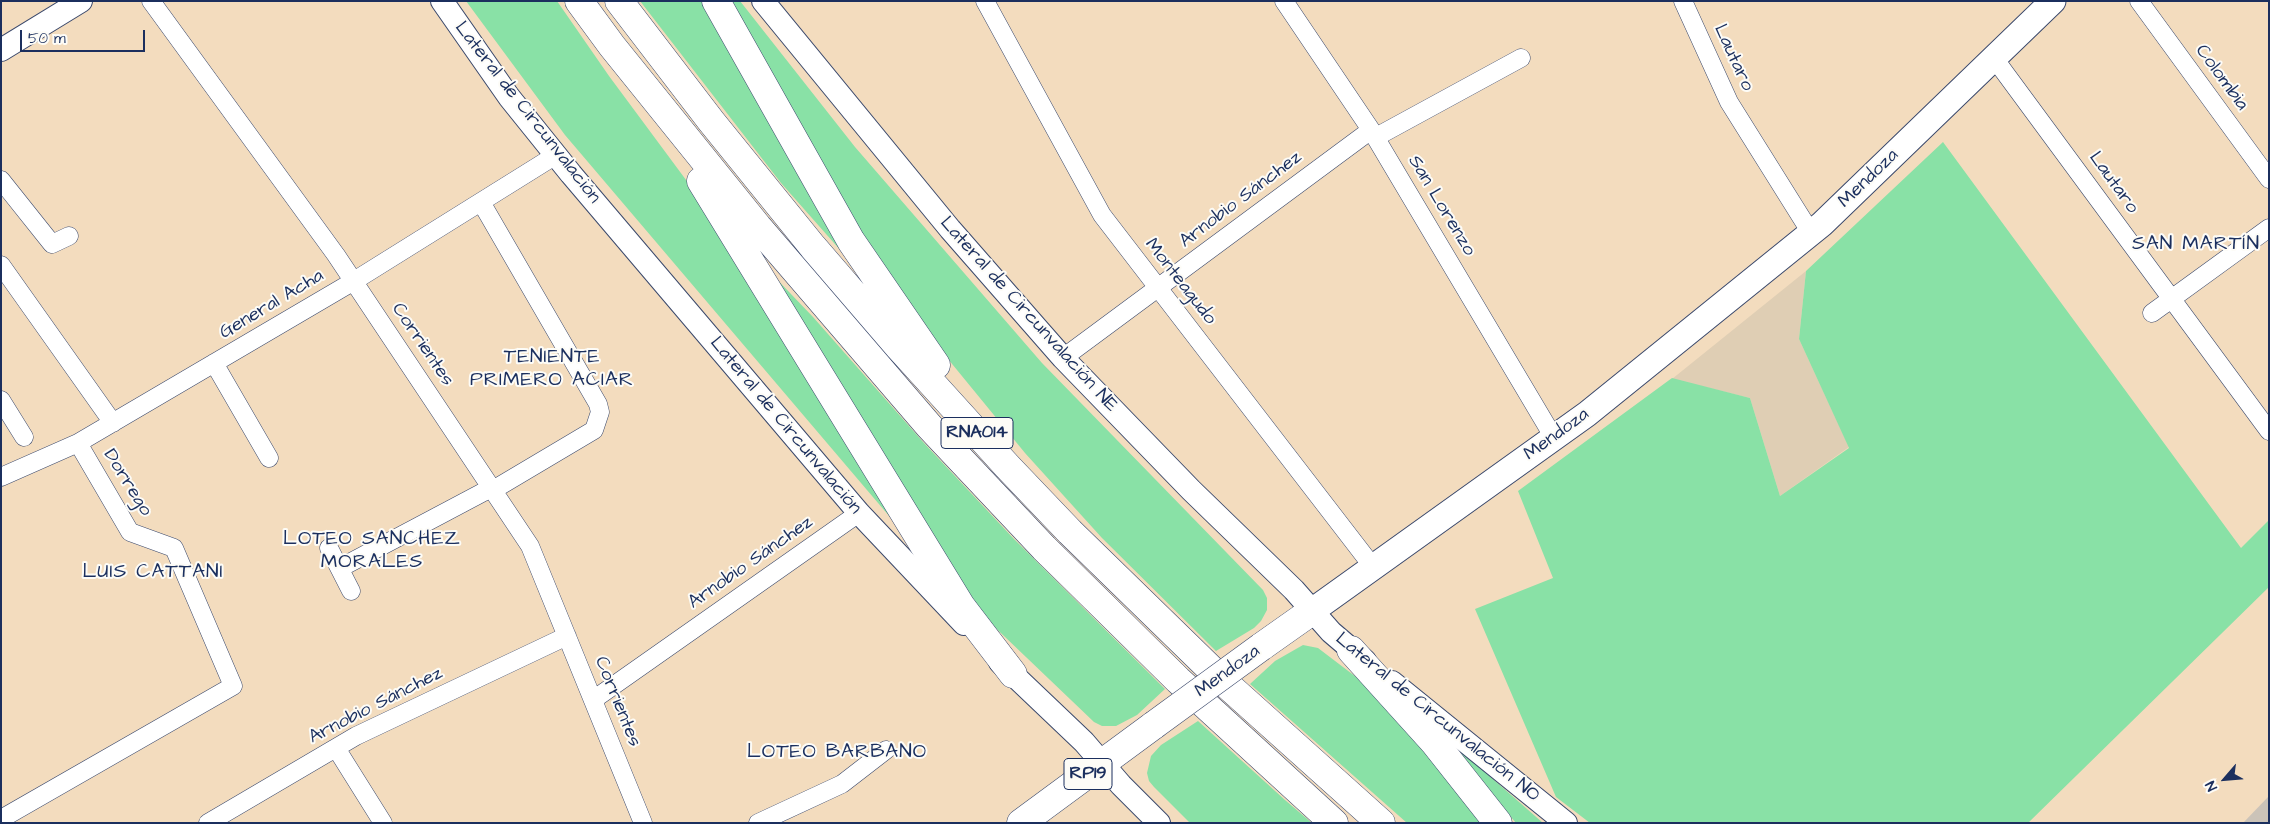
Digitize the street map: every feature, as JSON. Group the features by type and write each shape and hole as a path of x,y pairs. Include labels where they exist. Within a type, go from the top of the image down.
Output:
{"main road":[{"name":"RNA014","path":"579,1 612,46 805,283 973,473 1044,548 1178,680 1334,823"},
{"name":"RNA014","path":"619,1 721,134 818,253 931,383 1038,499 1225,683 1381,823"},
{"path":"716,1 791,138 855,248 909,328 1038,499"},
{"name":"Mendoza","path":"1022,823 1261,647 1587,414 1811,233 2053,1"},
{"path":"612,46 725,218 962,606 1013,674"},
{"path":"1351,650 1434,742 1498,823"}],"street":[{"path":"1,50 81,1"},
{"name":"Corrientes","path":"151,1 354,281 530,546 643,823"},
{"name":"Lateral de Circunvalación","path":"442,1 509,97 556,155 859,513 1013,674 1084,742 1121,785 1159,823"},
{"name":"Monteagudo","path":"985,1 1102,215 1373,567"},
{"name":"San Lorenzo","path":"1284,1 1373,133 1554,438"},
{"name":"Lautaro","path":"1683,1 1729,102 1811,233"},
{"name":"Colombia","path":"2139,1 2269,179"},
{"name":"Lateral de Circunvalación NE","path":"769,3 950,229 1064,358 1312,611"},
{"name":"Arnobio Sánchez","path":"1064,358 1373,133 1521,58"},
{"name":"Lautaro","path":"1994,58 2269,431"},
{"name":"General Acha","path":"1,477 78,444 354,281 556,155"},
{"path":"1,180 52,244 69,236"},
{"path":"340,568 492,489 594,430 600,412 598,404 481,202"},
{"path":"2152,313 2269,228"},
{"path":"1,264 112,423"},
{"path":"214,364 269,458"},
{"path":"1,400 24,437"},
{"name":"Dorrego","path":"1,820 232,686 174,548 130,532 78,444"},
{"name":"Arnobio Sánchez","path":"593,700 859,513"},
{"path":"329,548 352,591"},
{"name":"Lateral de Circunvalación NO","path":"1312,611 1351,650 1566,823"},
{"name":"Arnobio Sánchez","path":"208,823 356,736 567,636"},
{"path":"336,748 383,823"},
{"path":"758,823 842,784 886,750"}],"shaded area":[{"path":"1806,271 1799,339 1849,447 1780,496 1750,398 1672,379"},
{"path":"2269,796 2269,823 2243,823"}],"green space":[{"path":"466,1 557,1 609,76 692,188 901,530 565,135"},
{"path":"640,1 705,1 849,260 781,183"},
{"path":"728,1 740,1 855,147 1042,363 1263,590 1267,598 1267,610 1261,621 1254,628 1216,651 1102,538 1025,453 939,348 880,264"},
{"path":"1943,142 2241,548 2269,520 2269,587 2028,823 1590,823 1556,797 1475,609 1553,578 1518,491 1672,378 1750,398 1780,496 1849,448 1799,339 1806,271"},
{"path":"768,270 813,317 924,443 1014,539 1165,689 1137,715 1116,726 1102,726 1094,722 982,615"},
{"path":"1303,645 1318,648 1364,683 1489,823 1407,823 1250,684 1275,661"},
{"path":"1198,721 1312,823 1190,823 1154,787 1149,781 1147,773 1151,756 1161,745"},
{"path":"1441,735 1469,758 1543,823 1516,823"}],"district":[{"name":"SAN MARTÍN","path":"2196,245"},
{"name":"TENIENTE PRIMERO ACIAR","path":"552,370"},
{"name":"LOTEO SANCHEZ MORALES","path":"372,552"},
{"name":"LUIS CATTANI","path":"153,573"},
{"name":"LOTEO BARBANO","path":"837,753"}]}
